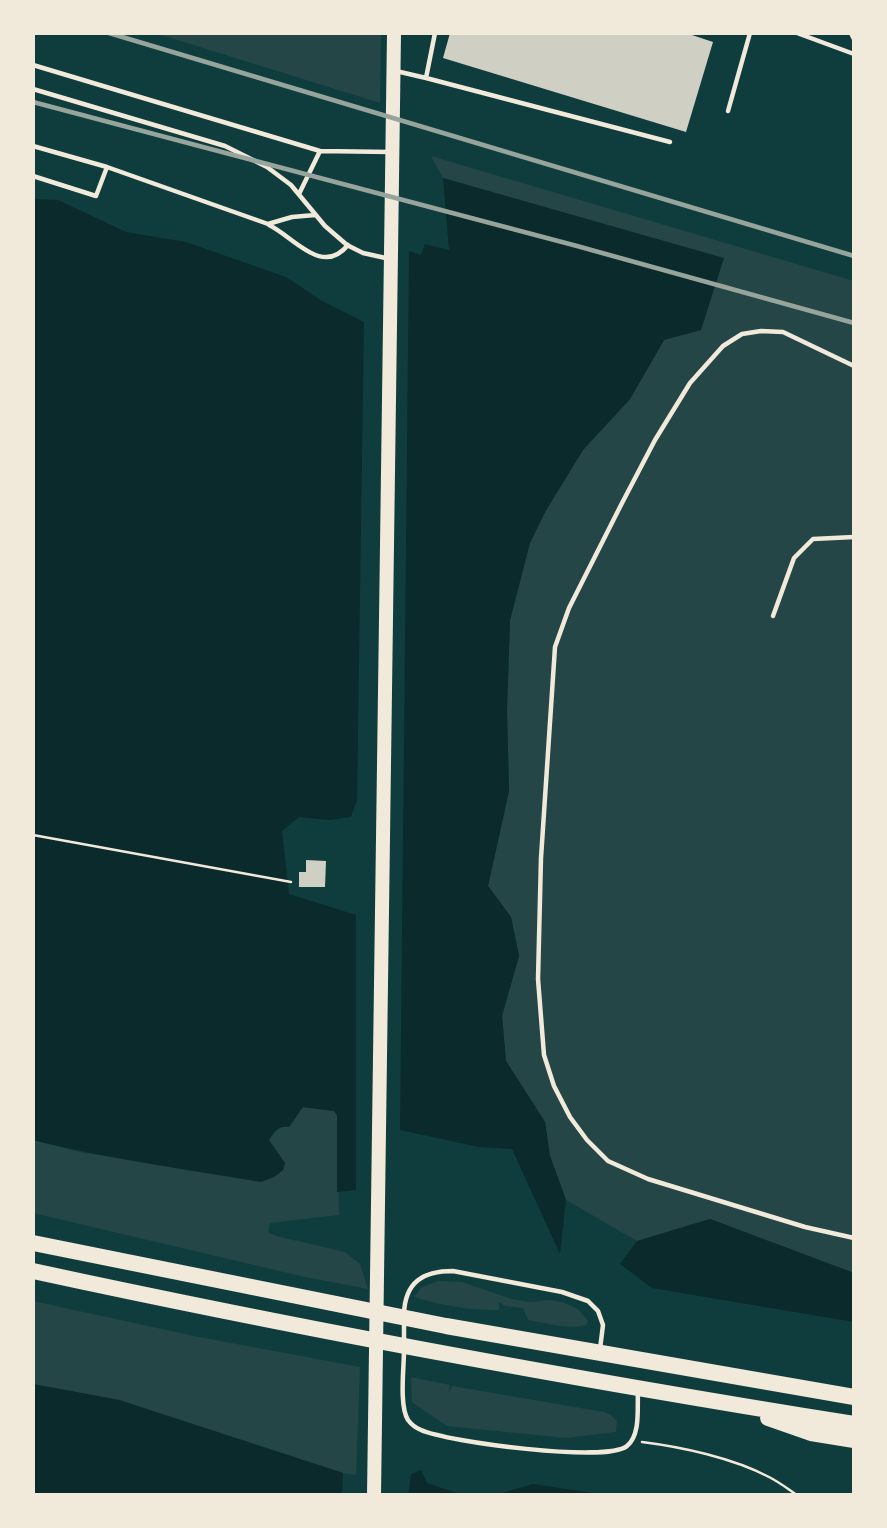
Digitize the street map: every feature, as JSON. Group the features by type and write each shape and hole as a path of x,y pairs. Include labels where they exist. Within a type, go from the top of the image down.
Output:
{"highway":[{"path":"33,1243 446,1326 854,1397"},
{"path":"33,1271 446,1354 854,1424"},
{"path":"722,1403 811,1433 854,1440"}],"main road":[{"path":"374,1495 394,33"}],"lane":[{"path":"426,78 435,33"},
{"path":"728,111 750,33"},
{"path":"797,33 854,54"},
{"path":"850,33 854,38"},
{"path":"33,65 320,151 392,152"},
{"path":"394,71 670,142"},
{"path":"33,89 225,146 267,167 291,186 325,226 348,245 363,253 390,259"},
{"path":"33,146 107,167 268,224 315,256 330,257 341,253 348,245"},
{"path":"299,194 320,151"},
{"path":"33,176 96,196 107,167"},
{"path":"268,224 292,217 315,215"},
{"path":"854,366 783,332 742,334 723,346 690,383 655,440 621,505 569,608 555,647 541,858 538,979 544,1055 554,1086 570,1117 587,1140 608,1161 648,1179 805,1227 854,1238"},
{"path":"773,616 794,558 813,539 854,537"},
{"path":"599,1354 603,1325 601,1318 594,1306 581,1297 453,1272 435,1273 415,1282 405,1298 405,1411 408,1420 421,1430 487,1443 594,1454 618,1451 632,1441 636,1428 638,1389"}],"path":[{"path":"33,835 291,883"},
{"path":"632,1441 672,1446 713,1456 769,1476 797,1495"}],"shaded area":[{"path":"155,33 381,33 380,103"},
{"path":"431,156 854,281 854,1273 710,1219 637,1241 566,1200 550,1156 545,1122 506,1061 502,1016 519,956 511,917 488,886 509,791 507,710 510,620 530,543 545,512 583,450 630,399 664,340 724,259 443,178"},
{"path":"443,178 724,258 701,330 664,340 630,399 583,450 545,512 530,543 510,620 507,710 509,791 488,886 511,917 519,956 502,1016 506,1061 545,1122 550,1156 566,1200 560,1254 512,1149 479,1147 400,1130 409,251 421,255 425,244 449,250"},
{"path":"33,199 58,200 126,232 186,242 286,277 322,301 364,322 357,800 351,817 329,820 299,817 282,831 289,894 356,915 356,1190 337,1192 337,1115 334,1111 303,1107 289,1127 277,1130 269,1140 285,1163 283,1170 261,1182 118,1158 33,1140"},
{"path":"303,1107 334,1111 337,1115 339,1215 270,1223 268,1232 345,1252 360,1264 368,1289 305,1277 33,1213 33,1140 84,1153 274,1177 283,1170 285,1163 268,1140 279,1128 293,1123 294,1116"},
{"path":"710,1219 854,1273 854,1322 652,1288 620,1264 637,1241"},
{"path":"438,1281 462,1282 512,1299 562,1302 578,1309 588,1321 586,1325 557,1326 528,1320 523,1308 505,1306 499,1302 499,1310 477,1310 414,1297 422,1287"},
{"path":"33,1301 194,1336 360,1367 356,1475 119,1400 33,1384"},
{"path":"411,1377 450,1385 448,1394 452,1386 604,1412 617,1421 616,1432 566,1438 447,1426 412,1402"},
{"path":"33,1384 119,1400 343,1473 342,1495 33,1495"},
{"path":"421,1470 427,1483 463,1495 408,1495 411,1474"},
{"path":"533,1484 600,1494 608,1495 495,1495"}],"building":[{"path":"450,33 686,33 713,42 686,132 443,58"},
{"path":"306,860 326,861 325,887 299,887 299,872 306,872"}],"railway":[{"path":"109,33 854,256"},
{"path":"33,102 577,246 854,323"}]}
